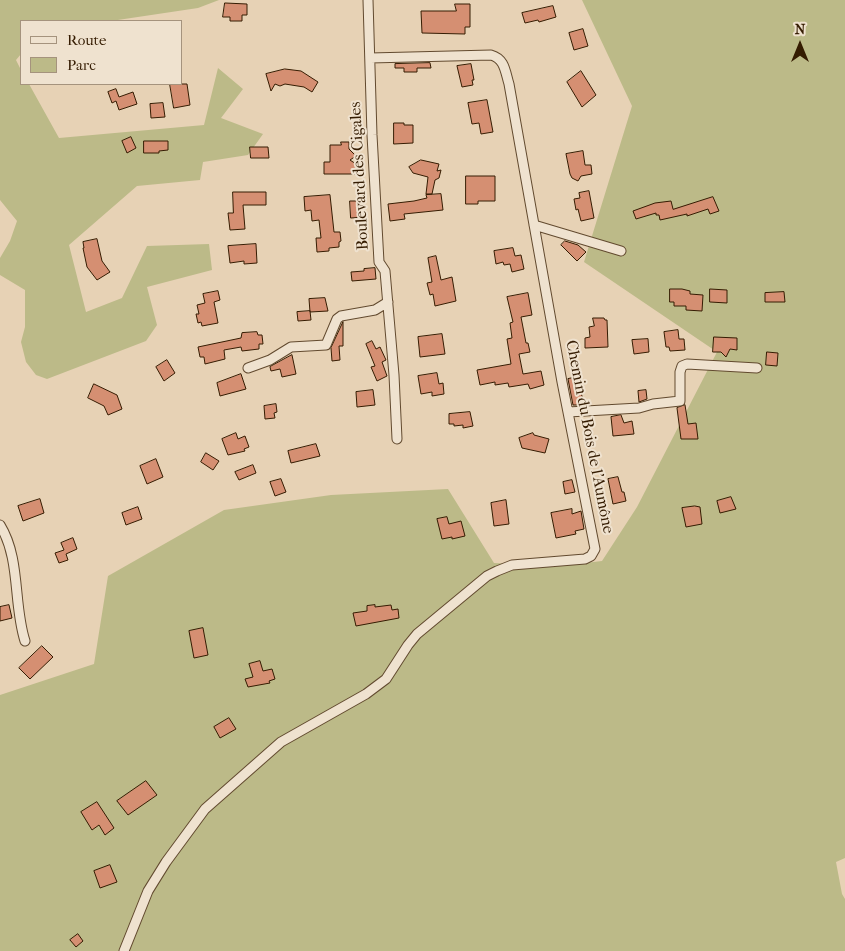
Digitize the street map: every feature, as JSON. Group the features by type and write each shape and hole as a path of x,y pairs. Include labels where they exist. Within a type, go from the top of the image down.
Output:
{"street":[{"name":"Boulevard des Cigales","path":"368,0 379,262 385,271 394,375 397,439"},
{"name":"Chemin du Bois de l'Aumône","path":"124,951 148,891 166,862 205,809 249,769 281,742 366,694 386,679 417,634 487,576 512,565 585,559 594,553 592,530 568,412 504,63 498,57 491,55 370,58"},
{"path":"534,225 621,251"},
{"path":"248,368 270,360 291,346 326,345 337,319 341,316 376,310 388,302"},
{"path":"568,412 639,408 653,404 680,401 680,372 682,366 687,364 758,368"},
{"path":"0,525 12,557 20,624 25,641"}],"green space":[{"path":"0,0 219,0 198,8 118,20 20,20 20,55 16,60 20,68 20,85 30,85 59,138 204,125 218,68 243,89 221,118 263,134 248,155 203,162 200,180 137,186 69,245 86,312 122,298 147,246 209,244 212,270 147,287 157,325 146,341 47,379 36,375 26,362 21,342 25,327 25,290 0,275 0,258 10,241 17,221 0,200"},
{"path":"582,0 845,0 845,858 836,862 842,894 845,899 845,951 0,951 0,695 94,664 108,576 224,510 331,495 448,489 494,563 559,566 602,561 637,507 717,352 584,262 632,106"}],"building":[{"path":"225,3 247,4 247,15 242,15 242,21 230,21 230,17 223,17"},
{"path":"455,4 470,4 470,27 465,27 465,34 422,33 421,11 456,11"},
{"path":"553,6 556,17 539,22 538,20 525,23 522,13"},
{"path":"583,29 588,46 574,50 569,33"},
{"path":"430,63 431,68 417,68 417,72 404,72 404,68 395,68 395,64"},
{"path":"471,64 473,85 462,87 457,66"},
{"path":"285,69 301,71 318,82 312,92 304,87 285,84 280,86 275,84 271,91 266,74"},
{"path":"581,71 596,95 582,107 567,82"},
{"path":"187,84 190,105 174,108 170,85"},
{"path":"116,89 119,97 133,92 137,104 119,110 116,101 112,103 108,92"},
{"path":"487,100 493,132 481,134 479,123 472,124 468,103"},
{"path":"163,103 165,117 151,118 150,104"},
{"path":"394,123 413,125 413,143 394,144"},
{"path":"131,137 136,148 127,153 122,141"},
{"path":"144,141 168,141 168,150 159,151 159,153 144,153"},
{"path":"341,142 349,142 349,149 356,156 350,160 356,164 356,174 324,174 324,162 330,162 330,145 341,145"},
{"path":"250,147 268,147 269,158 251,158"},
{"path":"583,151 585,165 591,165 592,174 581,176 578,181 572,178 570,174 566,154"},
{"path":"421,160 439,164 437,171 441,170 439,178 435,180 432,194 426,194 428,177 413,173 409,167"},
{"path":"466,176 495,176 495,201 478,201 478,204 466,204"},
{"path":"589,191 594,218 581,221 574,199 580,198 579,193"},
{"path":"233,192 266,192 266,205 243,205 245,229 230,230 228,213 233,213"},
{"path":"441,194 443,210 404,214 405,219 390,221 388,204 414,201 427,198 426,195"},
{"path":"330,195 334,232 340,232 341,241 339,242 339,247 329,248 329,251 317,252 316,238 321,238 319,220 312,221 311,210 305,211 304,197"},
{"path":"713,197 719,211 710,214 708,209 687,216 687,214 660,220 659,215 656,215 656,213 636,219 633,211 655,203 671,201 673,209"},
{"path":"350,201 363,201 363,217 351,218"},
{"path":"97,239 102,261 110,272 97,280 87,267 83,242"},
{"path":"565,241 578,245 586,252 577,261 561,245"},
{"path":"256,244 257,263 244,264 244,261 230,263 228,246"},
{"path":"513,248 515,256 521,255 524,269 512,272 510,264 504,265 503,262 496,264 494,251"},
{"path":"436,256 441,280 452,277 456,301 435,306 433,294 430,295 427,283 432,282 428,258"},
{"path":"375,268 376,279 352,281 351,272"},
{"path":"670,289 682,289 690,291 690,294 703,295 702,311 686,310 686,306 674,306 674,302 670,302"},
{"path":"710,289 727,290 727,303 710,302"},
{"path":"218,291 220,300 214,302 218,323 202,326 201,322 198,323 197,305 205,303 203,294"},
{"path":"784,292 785,302 765,302 765,293"},
{"path":"528,293 532,315 521,317 526,343 528,343 530,352 519,354 523,374 541,371 544,385 530,389 528,384 509,387 508,383 495,385 495,382 480,385 477,370 511,364 507,339 512,338 510,323 513,322 507,297"},
{"path":"325,298 328,311 310,312 309,299"},
{"path":"310,311 311,320 298,321 297,312"},
{"path":"593,318 604,318 607,320 608,347 585,348 585,338 590,337 589,327 594,326"},
{"path":"343,322 343,346 339,346 340,360 332,361 331,348"},
{"path":"678,330 679,339 684,339 685,350 670,351 669,347 666,347 664,332"},
{"path":"257,332 258,335 262,335 263,344 259,344 259,349 242,351 241,347 224,350 225,359 205,364 204,357 200,357 198,347 241,338 242,333"},
{"path":"442,334 445,354 420,357 418,337"},
{"path":"714,337 737,338 737,350 730,349 726,357 721,352 713,352"},
{"path":"648,339 649,352 634,354 632,340"},
{"path":"372,341 376,349 380,347 386,360 382,362 387,376 377,381 371,367 375,366 366,344"},
{"path":"767,352 778,353 777,366 766,365"},
{"path":"292,355 296,374 282,377 280,369 271,371 270,367"},
{"path":"167,360 175,373 164,381 156,367"},
{"path":"437,373 439,384 443,383 444,394 432,396 432,392 421,394 418,376"},
{"path":"241,374 246,389 220,396 217,383"},
{"path":"573,378 576,391 581,392 584,405 573,405 568,379"},
{"path":"94,384 117,395 122,409 108,415 104,406 88,398"},
{"path":"373,390 375,405 357,407 356,392"},
{"path":"646,390 647,399 639,402 638,391"},
{"path":"276,404 277,412 274,413 275,418 265,419 264,406"},
{"path":"685,405 688,424 696,423 698,439 681,439 677,408"},
{"path":"470,412 473,426 463,428 463,425 454,426 454,424 449,424 449,414"},
{"path":"621,415 624,423 632,421 634,434 613,436 611,417"},
{"path":"236,433 238,439 245,436 249,447 244,449 245,451 228,455 222,439"},
{"path":"533,433 534,435 549,439 545,453 522,448 519,438"},
{"path":"316,444 320,456 291,463 288,451"},
{"path":"206,453 219,461 213,470 201,462"},
{"path":"156,459 163,477 147,484 140,466"},
{"path":"253,465 256,473 239,480 235,472"},
{"path":"618,477 626,501 613,504 608,479"},
{"path":"281,479 286,492 275,496 270,482"},
{"path":"572,480 575,492 565,494 563,482"},
{"path":"731,497 736,509 720,513 717,501"},
{"path":"40,499 44,513 23,521 18,506"},
{"path":"506,500 509,524 494,526 491,503"},
{"path":"138,507 142,519 126,525 122,513"},
{"path":"700,507 702,524 686,527 682,508"},
{"path":"572,509 572,514 581,511 584,529 575,531 576,534 556,538 551,513"},
{"path":"447,517 449,524 461,521 465,536 442,539 437,519"},
{"path":"73,538 77,549 66,554 68,560 59,563 55,553 64,550 61,543"},
{"path":"9,605 12,618 0,621 0,607"},
{"path":"375,605 375,607 391,605 392,610 398,609 399,618 356,626 353,613 367,611 367,606"},
{"path":"203,628 208,655 194,658 189,631"},
{"path":"42,646 53,657 30,679 19,668"},
{"path":"260,661 263,671 272,669 275,679 269,681 270,683 248,687 245,679 253,677 249,664"},
{"path":"229,718 236,729 220,738 214,727"},
{"path":"146,781 157,795 128,815 117,801"},
{"path":"97,802 114,828 105,835 99,825 92,830 81,812"},
{"path":"110,865 117,882 100,888 94,871"},
{"path":"78,934 83,941 76,947 70,940"}]}
